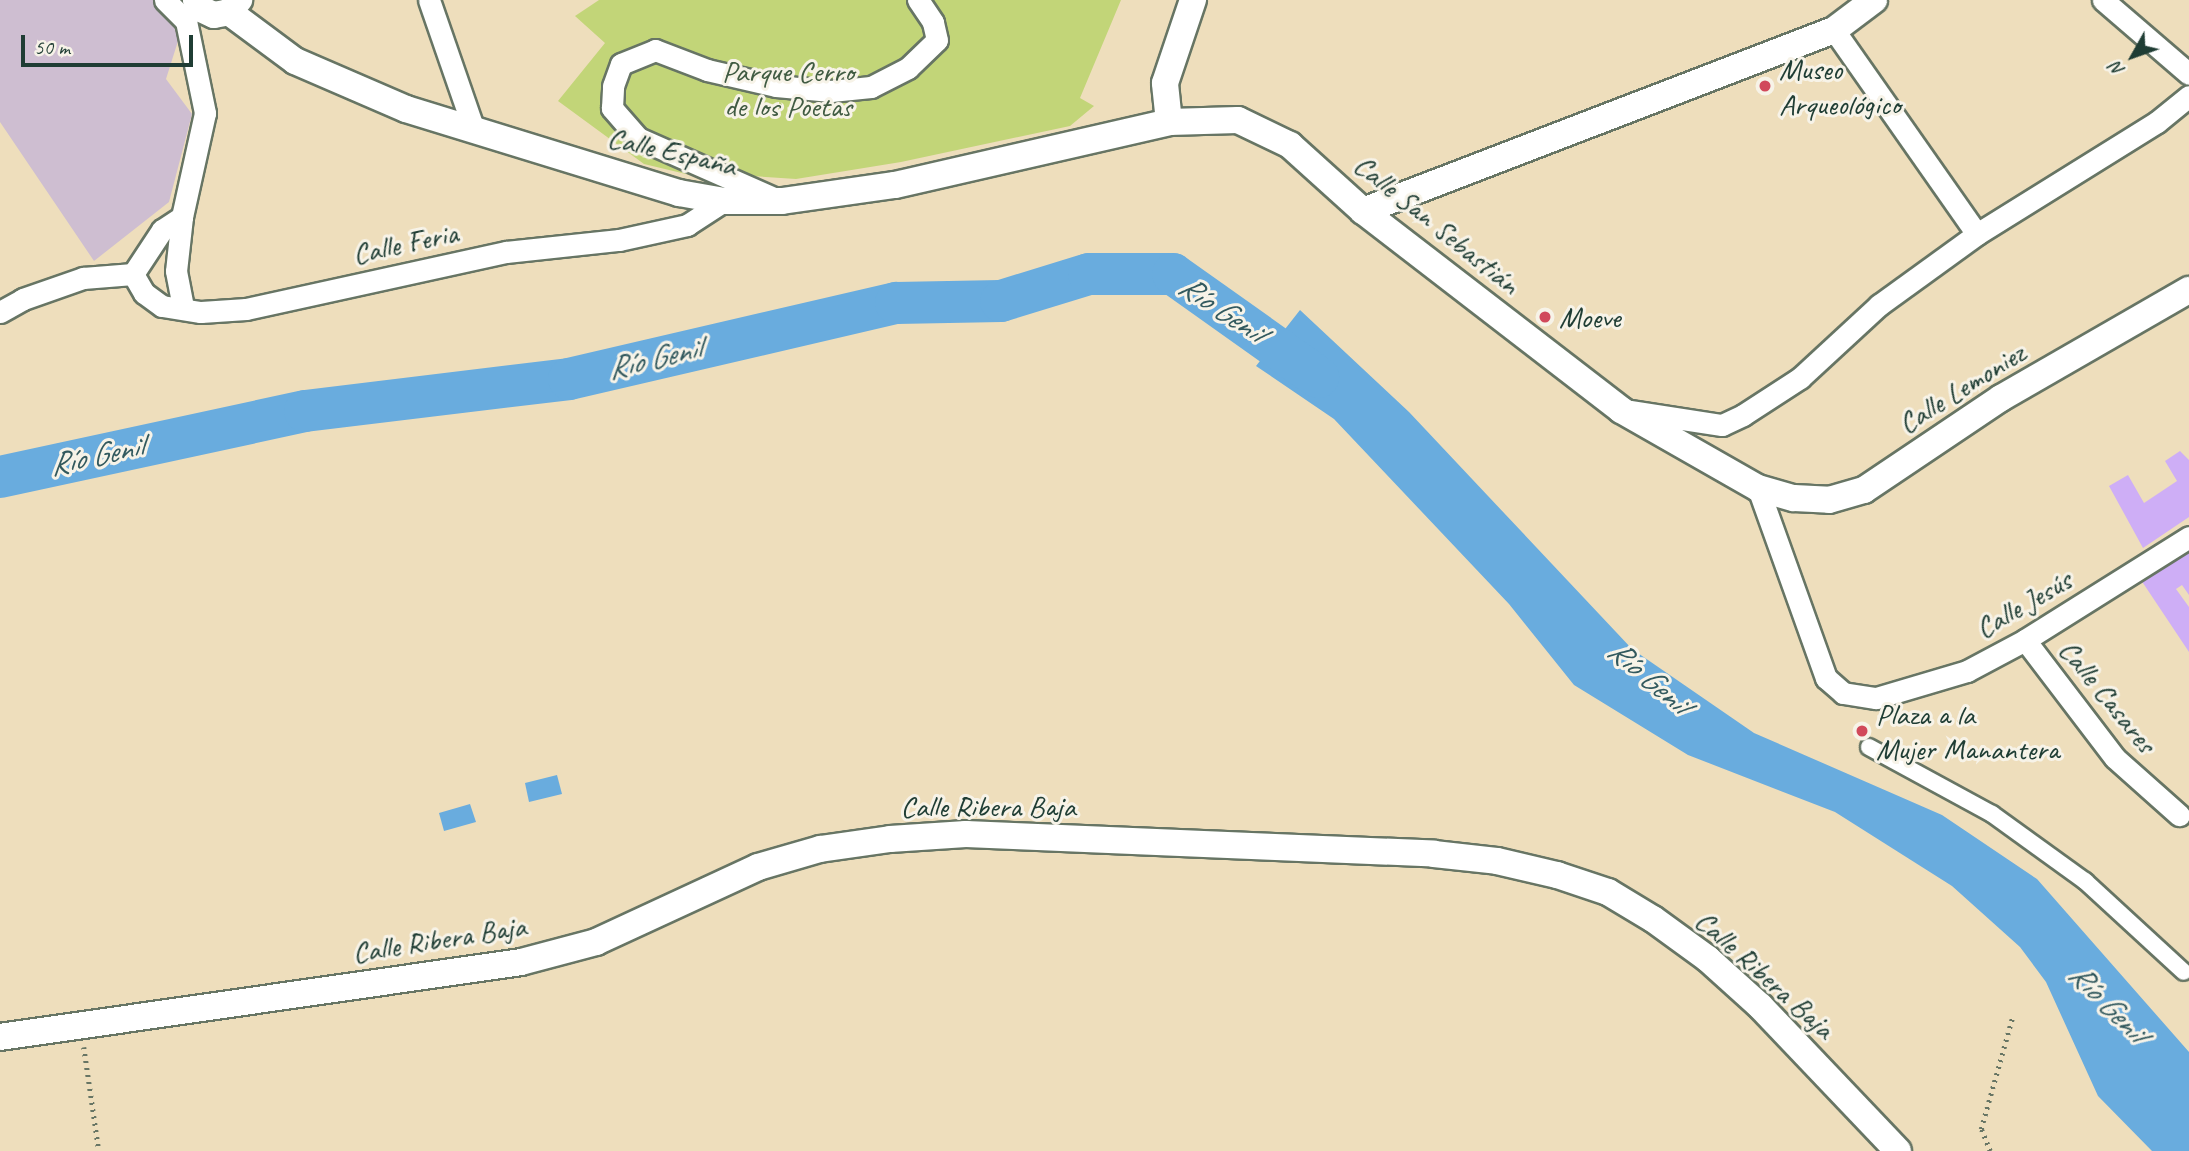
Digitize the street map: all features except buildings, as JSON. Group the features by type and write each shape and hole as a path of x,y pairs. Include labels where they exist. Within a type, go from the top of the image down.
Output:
{"street":[{"path":"165,0 186,21 205,113 182,217 176,271 183,306"},
{"path":"196,0 207,13 234,6"},
{"path":"782,201 638,138 612,108 613,86 621,64 654,50 707,70 776,86 831,91 871,87 908,68 937,40 933,22 918,0"},
{"path":"1169,122 1164,83 1192,0"},
{"path":"2103,0 2189,74"},
{"path":"429,1 474,130"},
{"name":"Calle España","path":"234,6 274,47 326,78 474,130 679,193 724,201 782,201 1002,163 1169,122"},
{"path":"1363,211 1835,30 1866,6"},
{"path":"1835,30 1978,234"},
{"path":"1621,410 1722,425 1744,415 1800,377 1879,305 1978,234 2157,122 2189,96"},
{"name":"Calle San Sebastián","path":"1169,122 1219,118 1258,128 1290,145 1363,211 1621,410 1758,488"},
{"name":"Calle Feria","path":"133,274 144,293 162,306 183,306 201,312 246,309 506,252 619,240 687,225 724,201"},
{"path":"0,312 23,299 83,278 133,274 162,230 182,217"},
{"name":"Calle Lemoniez","path":"1758,488 1829,500 1864,490 2001,398 2189,290"},
{"name":"Calle Jesús","path":"1758,488 1826,678 1843,693 1876,698 1967,671 2025,640 2189,537"},
{"name":"Calle Casares","path":"2025,640 2115,758 2179,815"},
{"path":"1869,747 1992,814 2085,881 2184,972"},
{"name":"Calle Ribera Baja","path":"0,1037 521,962 596,942 758,867 820,849 890,839 965,834 1434,854 1497,861 1557,875 1608,892 1653,919 1708,959 1760,1006 1898,1151"}],"path":[{"path":"1990,1151 1981,1129 2012,1015"},
{"path":"81,1026 99,1151"}],"shaded area":[{"path":"0,0 191,0 166,79 192,114 169,202 94,261 0,122"}],"green space":[{"name":"Parque Cerro de los Poetas","path":"599,0 1121,0 1080,98 1094,106 1070,126 901,162 796,179 753,176 699,155 690,175 644,164 558,101 605,43 575,16"}],"water":[{"path":"1300,310 1409,412 1632,649 1754,733 1942,815 2037,879 2189,1052 2189,1151 2152,1151 2098,1096 2046,982 2020,947 1952,886 1835,812 1688,755 1574,685 1509,604 1334,419 1256,366"},
{"path":"557,775 562,794 529,802 525,783"},
{"path":"470,804 476,822 444,831 439,813"}],"waterway":[{"name":"Río Genil","path":"0,477 305,411 569,379 896,303 1001,301 1089,274 1173,274 1318,377"}],"place":[{"name":"Museo Arqueológico","path":"1765,86"},
{"name":"Moeve","path":"1545,317"},
{"name":"Plaza a la Mujer Manantera","path":"1862,731"}]}
